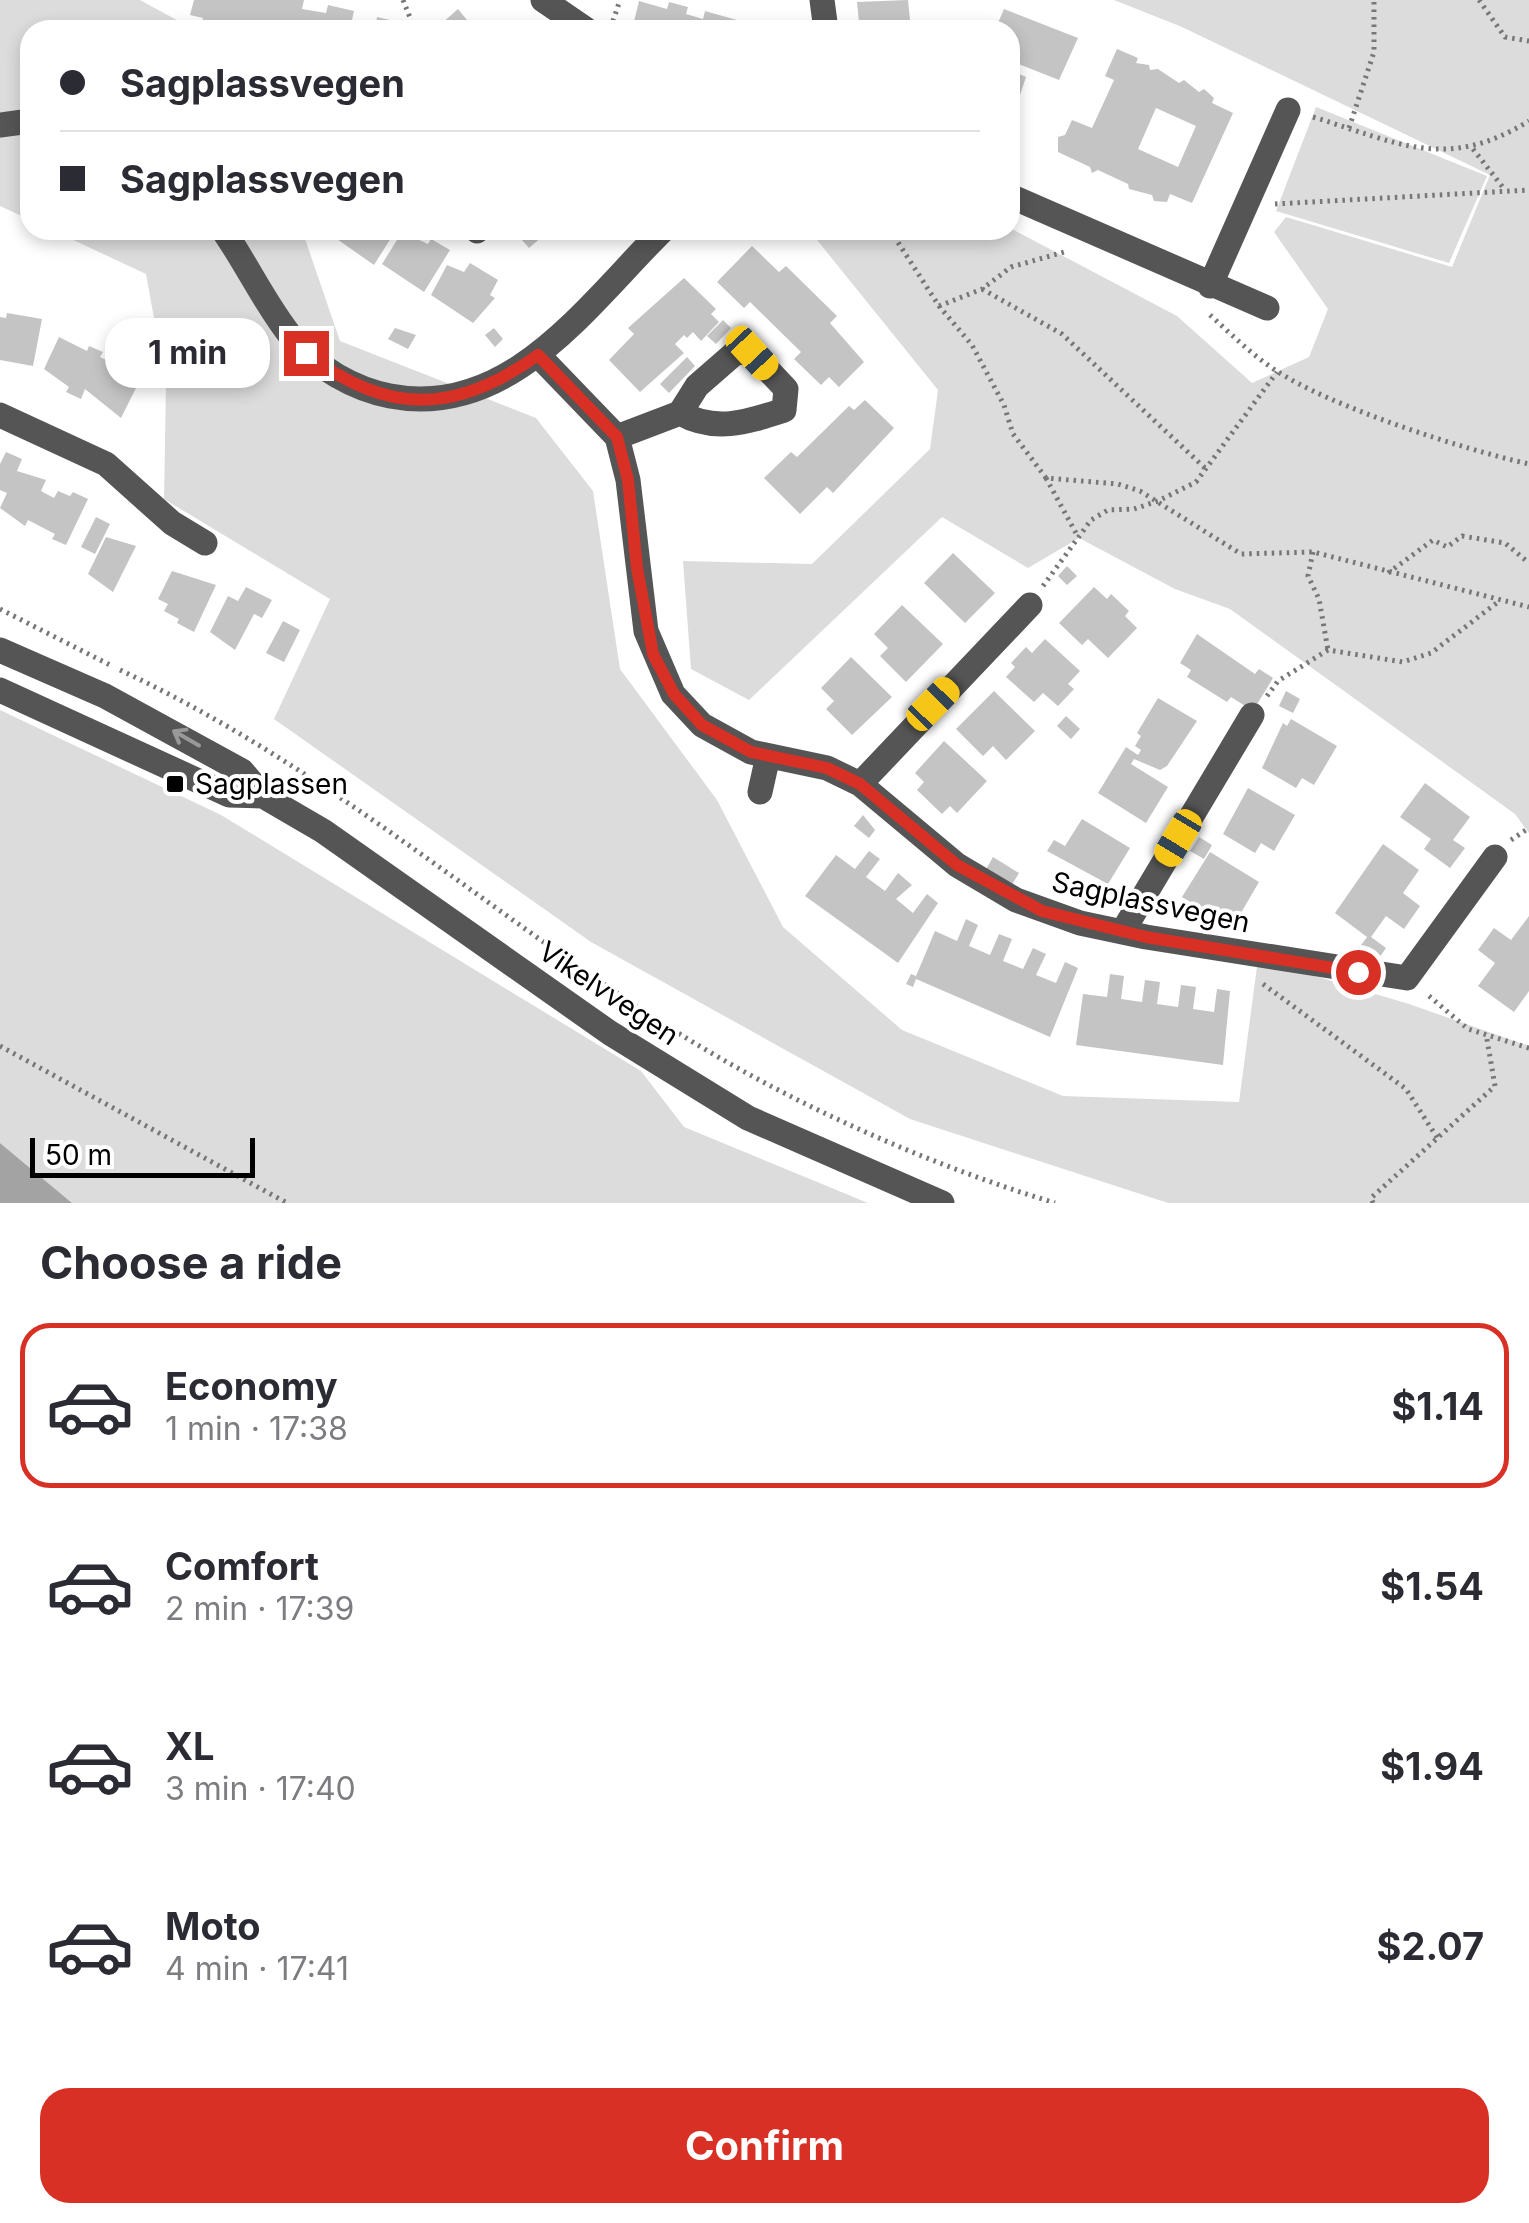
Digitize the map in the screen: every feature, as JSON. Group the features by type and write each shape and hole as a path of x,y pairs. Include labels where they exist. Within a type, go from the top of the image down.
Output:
{"street":[{"path":"544,0 573,20"},
{"path":"1207,297 1288,110"},
{"path":"1020,201 1207,297 1267,308"},
{"path":"229,240 294,340 329,371 360,388 404,398 456,398 504,379 538,355 653,240"},
{"path":"538,355 617,437 680,413"},
{"path":"0,415 106,464 172,523 205,542"},
{"name":"Sagplassvegen","path":"617,437 628,480 637,568 653,654 686,711 716,735 768,756 827,768 860,784 908,828 996,888 1042,911 1247,954 1407,978"},
{"path":"860,784 1030,606"},
{"name":"Vikelvvegen","path":"0,650 170,729 242,771 262,796 324,831 610,1032 734,1110 812,1150 942,1203"},
{"name":"Vikelvvegen","path":"0,690 125,743 229,795 262,796"},
{"path":"1123,931 1252,715"},
{"path":"760,792 768,756"},
{"path":"1407,978 1494,856"}],"path":[{"path":"1349,128 1374,52 1374,0"},
{"path":"1479,0 1505,37 1529,42"},
{"path":"1288,110 1420,148 1447,152 1472,148 1529,121"},
{"path":"1472,148 1505,190"},
{"path":"1239,221 1274,204 1529,190"},
{"path":"896,240 939,306 972,345 1004,405 1013,434 1046,478 1077,535"},
{"path":"939,306 982,289 1011,267 1078,247"},
{"path":"982,289 1062,334 1206,468"},
{"path":"1207,297 1277,372 1393,420 1529,464"},
{"path":"1030,606 1077,535 1108,510 1158,501 1196,482 1277,372"},
{"path":"1046,478 1118,484 1158,501 1241,554 1313,552 1529,607"},
{"path":"1388,573 1433,540 1448,547 1462,536 1505,543 1529,563"},
{"path":"1313,552 1308,576 1319,600 1328,650"},
{"path":"1252,715 1278,681 1328,650 1403,662 1431,652 1498,602"},
{"path":"0,609 190,705 301,770 645,1012 738,1069 862,1131 1056,1203"},
{"path":"1247,954 1256,978 1309,1021 1406,1089 1438,1138"},
{"path":"1407,978 1468,1029 1529,1048"},
{"path":"1372,1203 1371,1198 1494,1086 1486,1034"},
{"path":"0,1046 287,1203"}],"shaded area":[{"path":"0,0 140,0 177,20 20,20 20,215 0,206"},
{"path":"1114,0 1529,0 1529,833 1515,814 1230,609 1175,589 1079,538 1028,568 942,517 749,700 691,669 683,561 812,564 930,449 938,390 817,240 1020,240 1020,233 1177,316 1252,383 1309,357 1328,309 1274,232 1286,217 1452,267 1490,175 1182,27"},
{"path":"1316,107 1487,176 1449,263 1276,211"},
{"path":"73,240 305,240 340,341 536,418 593,491 620,669 717,800 783,927 902,1030 1063,1096 1239,1102 1258,959 1409,1004 1529,1046 1529,1203 1168,1203 910,1119 591,942 274,719 330,599 164,499 166,384 146,274"},
{"path":"0,710 221,815 641,1071 684,1127 868,1203 72,1203 0,1143"},
{"path":"0,1143 72,1203 0,1203"}],"building":[{"path":"194,0 304,0 302,9 326,13 328,5 354,11 352,20 202,20 190,15"},
{"path":"908,0 910,20 859,20 857,2"},
{"path":"639,1 667,9 669,2 688,7 686,14 703,19 705,11 737,20 634,20"},
{"path":"458,9 467,20 446,20"},
{"path":"1004,9 1078,38 1059,80 1020,65 1020,20 999,20"},
{"path":"1117,49 1138,58 1136,63 1149,65 1150,70 1158,69 1179,83 1184,80 1199,92 1204,89 1214,98 1212,103 1233,113 1192,203 1170,194 1167,202 1154,201 1152,195 1129,189 1128,184 1098,170 1092,173 1090,167 1058,152 1058,137 1065,135 1072,120 1092,128 1114,80 1105,76","holes":["1156,108 1196,126 1178,167 1138,149"]},
{"path":"338,240 390,240 374,265"},
{"path":"397,240 428,244 433,240 450,250 424,292 382,264"},
{"path":"522,240 538,240 529,248"},
{"path":"752,246 779,272 786,266 837,316 830,323 864,362 839,387 829,377 821,385 794,359 801,352 750,302 744,308 717,282"},
{"path":"470,263 498,280 490,295 495,298 473,323 431,295 447,265 464,272"},
{"path":"684,278 716,309 711,314 719,322 701,341 693,332 687,338 684,335 675,344 684,353 640,392 609,360 634,334 628,328"},
{"path":"7,313 42,319 33,366 0,360 0,317 6,318"},
{"path":"723,320 731,328 716,344 707,336"},
{"path":"395,328 416,335 408,349 388,339"},
{"path":"494,328 503,339 495,347 485,335"},
{"path":"59,337 87,351 89,346 103,352 100,357 127,370 129,365 144,372 121,418 85,389 81,399 66,392 69,387 44,369"},
{"path":"687,357 695,366 669,393 660,384"},
{"path":"865,400 894,428 833,493 827,487 800,514 764,478 791,452 797,457 849,406 854,410"},
{"path":"6,452 22,459 17,471 46,480 41,491 54,498 58,491 88,499 66,545 52,539 55,534 28,520 25,526 0,508 7,493 0,490 0,464"},
{"path":"96,517 110,524 95,554 81,547"},
{"path":"106,537 136,546 113,592 88,574"},
{"path":"953,553 995,593 965,623 924,583"},
{"path":"1067,566 1077,576 1067,585 1058,576"},
{"path":"172,571 216,585 194,632 177,623 179,619 164,611 168,604 158,599"},
{"path":"246,587 272,600 262,618 254,614 235,650 210,632 228,596 238,601"},
{"path":"1094,587 1107,599 1111,594 1129,611 1125,616 1137,628 1108,658 1088,639 1082,645 1059,623"},
{"path":"902,605 943,644 906,682 880,656 888,648 874,634"},
{"path":"283,621 300,630 284,662 266,653"},
{"path":"1197,634 1255,674 1259,669 1273,678 1253,711 1231,697 1227,702 1187,677 1191,670 1180,663"},
{"path":"1045,639 1080,671 1068,684 1074,689 1058,706 1043,693 1034,702 1006,677 1015,667 1011,663 1026,647 1032,653"},
{"path":"851,657 892,697 852,735 826,709 834,701 821,688"},
{"path":"994,691 1035,731 1006,760 993,746 983,756 956,729"},
{"path":"1286,691 1300,699 1293,713 1279,706"},
{"path":"1158,698 1197,721 1167,766 1160,770 1134,759 1131,764 1168,787 1146,823 1098,793 1126,747 1138,755 1141,750 1135,746 1141,736 1137,733"},
{"path":"1066,716 1080,729 1071,739 1057,726"},
{"path":"1291,719 1337,746 1314,785 1302,778 1296,788 1262,768 1283,723 1287,726"},
{"path":"944,741 987,781 957,813 950,806 942,814 917,790 924,782 915,773"},
{"path":"1425,783 1470,817 1453,840 1465,848 1450,868 1424,849 1431,839 1400,817"},
{"path":"1248,788 1295,815 1274,851 1261,843 1255,853 1223,834"},
{"path":"863,815 875,830 869,838 854,826"},
{"path":"1082,819 1130,848 1108,884 1047,851 1054,840 1065,846"},
{"path":"1199,837 1212,845 1204,859 1190,851"},
{"path":"1383,844 1419,870 1403,893 1420,906 1404,929 1386,916 1371,937 1386,948 1377,961 1359,948 1367,937 1335,913"},
{"path":"869,851 880,859 866,877 885,891 898,873 912,885 896,899 913,913 927,894 938,903 898,963 805,896 836,855 855,869"},
{"path":"1210,852 1259,882 1238,918 1222,908 1216,918 1182,897"},
{"path":"993,857 1019,873 1011,886 985,871"},
{"path":"1529,916 1529,991 1514,1012 1478,986 1495,963 1478,950 1494,928 1511,940"},
{"path":"966,919 978,925 969,946 990,955 999,934 1012,939 1003,961 1023,969 1033,948 1046,954 1036,975 1056,983 1065,962 1078,968 1050,1037 916,979 913,987 906,984 911,974 916,976 935,931 957,941"},
{"path":"1110,974 1124,976 1121,999 1142,1002 1145,980 1160,982 1157,1004 1178,1007 1181,985 1196,987 1193,1009 1214,1012 1217,989 1230,991 1223,1065 1076,1045 1083,994 1107,997"}],"place":[{"name":"Sagplassen","path":"175,784"}],"route":[{"path":"306,353 360,388 425,401 475,393 538,355 617,437 628,480 646,631 653,654 686,711 716,735 751,752 827,768 860,784 908,828 957,865 1042,911 1146,937 1358,972"}]}
